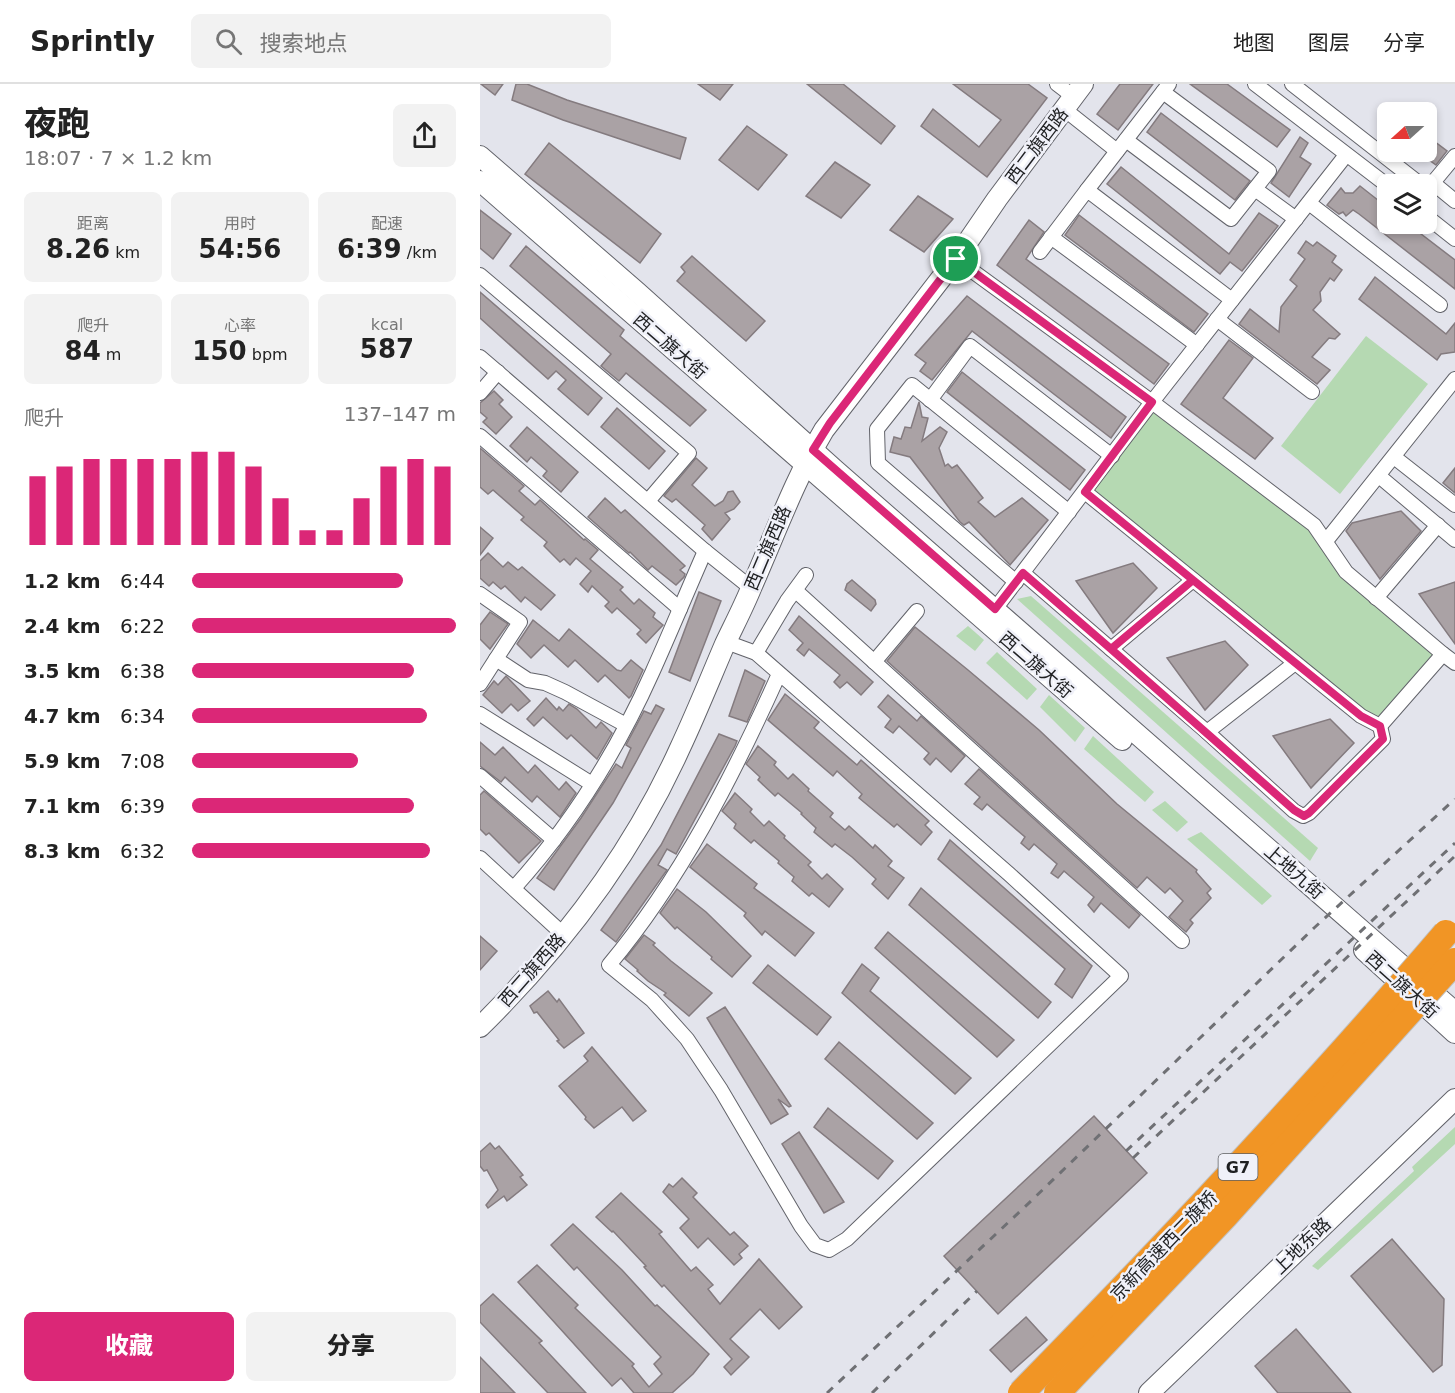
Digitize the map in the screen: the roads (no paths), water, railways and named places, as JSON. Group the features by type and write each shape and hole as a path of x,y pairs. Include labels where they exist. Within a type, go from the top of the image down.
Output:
{"highway":[{"name":"京新高速西二旗桥","path":"1021,1393 1210,1198 1368,1024 1446,933"},
{"name":"京新高速西二旗桥","path":"1057,1393 1225,1216 1455,961"}],"main road":[{"name":"西二旗西路","path":"480,1028 509,999 564,935 617,860 645,815 679,750 809,457 830,423 956,259 997,198 1074,97"},
{"name":"西二旗大街","path":"480,156 673,323 809,457 1455,1033"},
{"name":"西二旗大街","path":"480,181 809,457 995,609 1133,731"},
{"name":"上地九街","path":"1133,731 1455,1012"},
{"name":"上地东路","path":"1149,1393 1455,1099"}],"street":[{"path":"1040,252 1087,190 1122,145 1166,88 1269,171 1231,219 1122,145 1074,97 1057,84"},
{"path":"1255,84 1377,178"},
{"path":"1292,84 1410,174"},
{"path":"995,609 1216,319 1346,155"},
{"path":"1437,176 1455,156"},
{"path":"1255,189 1296,219"},
{"path":"1087,190 1232,300"},
{"path":"1437,192 1455,201"},
{"path":"1308,203 1440,304"},
{"path":"1437,225 1455,239"},
{"path":"1051,237 1197,345"},
{"path":"956,259 1152,402 1314,525 1346,572 1455,663"},
{"path":"480,275 689,453 648,501"},
{"path":"1216,319 1312,392"},
{"path":"930,399 970,346 1112,456"},
{"path":"480,357 705,551 752,588"},
{"path":"480,393 498,372"},
{"path":"1326,541 1455,379"},
{"path":"1069,512 912,385 877,429 878,463 1111,649 1294,810 1304,816 1309,813 1383,739 1380,726 1361,716 1294,663 1085,492"},
{"path":"480,436 680,609"},
{"path":"1394,457 1455,506"},
{"path":"1379,476 1455,540"},
{"path":"1376,598 1438,525"},
{"path":"514,888 554,840 592,784 626,725 651,675 705,551"},
{"path":"756,653 787,601 806,575"},
{"path":"1111,649 1193,580"},
{"path":"796,591 1182,941"},
{"path":"480,594 520,622 480,684"},
{"path":"874,662 917,611"},
{"path":"726,642 756,653 1009,874 1121,976 847,1239 829,1250 815,1245 801,1226 721,1090 687,1039 652,1000 609,965 642,922 707,819 742,755 779,674"},
{"path":"1380,726 1443,654"},
{"path":"496,659 528,680 545,683 565,692 626,725"},
{"path":"1207,732 1294,663"},
{"path":"480,714 592,784"},
{"path":"480,776 554,840"},
{"path":"480,858 564,935"}],"railway":[{"path":"827,1393 1031,1201 1314,928 1455,799"},
{"path":"1126,1151 1455,843"},
{"path":"1133,1158 1455,856"},
{"path":"872,1393 977,1291"}]}
